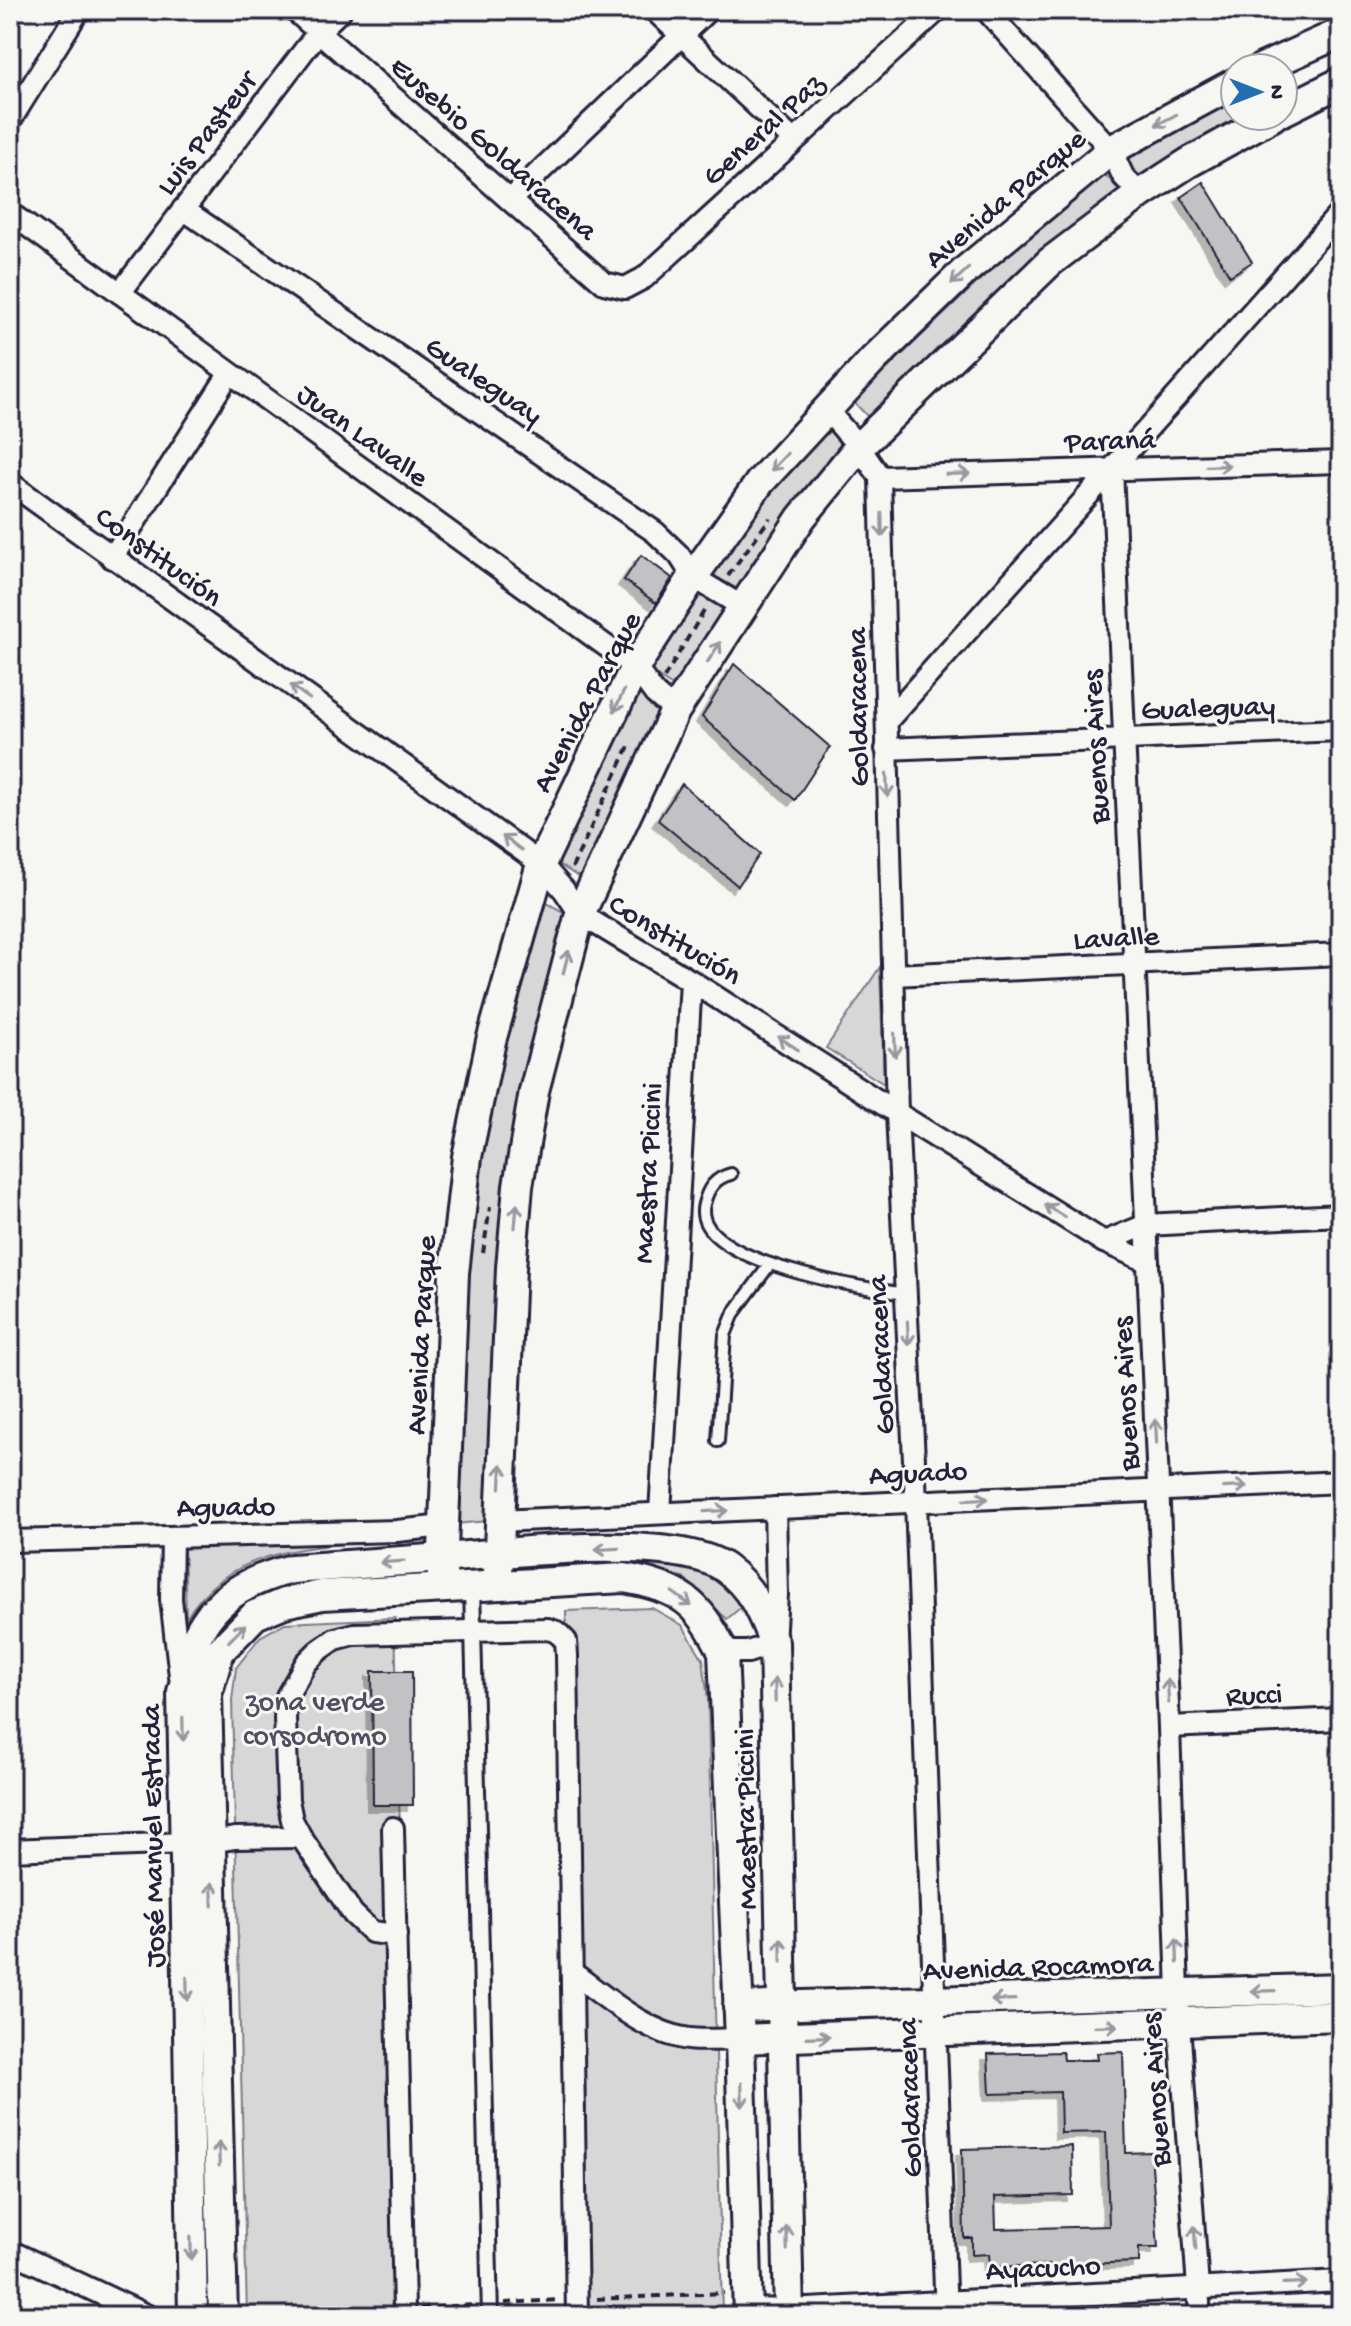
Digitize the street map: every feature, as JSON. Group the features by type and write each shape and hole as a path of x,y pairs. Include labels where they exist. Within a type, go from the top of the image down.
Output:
{"main road":[{"path":"1295,52 1338,31"},
{"path":"1299,103 1341,82"},
{"name":"Avenida Parque","path":"442,1589 454,1273 467,1157 491,1041 541,864 635,667 760,482 874,359 966,270 1111,150 1219,92"},
{"path":"485,1586 498,1554 511,1268 518,1186 534,1091 580,914 675,711 801,518 859,447 1050,262 1140,194 1244,132"},
{"name":"Maestra Piccini","path":"498,1554 636,1547 687,1552 723,1566 749,1588 774,1643 789,2313"},
{"name":"José Manuel Estrada","path":"223,2316 198,1843 182,1692 197,1637 220,1604 235,1590 260,1577 292,1569 498,1554"},
{"name":"Maestra Piccini","path":"198,1843 207,1694 220,1651 255,1615 284,1603 322,1595 624,1578 659,1584 686,1600 711,1627 723,1652 748,2306"},
{"name":"José Manuel Estrada","path":"193,2316 198,1843"},
{"name":"Avenida Rocamora","path":"738,2007 1341,1988"},
{"name":"Avenida Rocamora","path":"740,2039 1341,2016"}],"street":[{"path":"10,121 79,10"},
{"name":"Eusebio Goldaracena","path":"294,10 604,283 625,288"},
{"name":"Luis Pasteur","path":"120,293 319,31 341,10"},
{"path":"654,10 793,140"},
{"path":"510,200 708,10"},
{"name":"General Paz","path":"625,288 644,278 938,10"},
{"path":"986,10 1111,150 1123,176 1140,194"},
{"name":"Gualeguay","path":"183,209 655,532 679,555 693,577 743,607"},
{"path":"887,721 1341,212"},
{"name":"Juan Lavalle","path":"10,213 635,667 655,694 675,711"},
{"path":"112,558 229,374"},
{"path":"827,410 880,477"},
{"name":"Paraná","path":"880,477 1341,462"},
{"name":"Buenos Aires","path":"1112,469 1159,1490 1179,2023 1200,2316"},
{"name":"Goldaracena","path":"880,477 897,1113 916,1501 945,2309"},
{"name":"Constitución","path":"10,483 541,864 580,914 1104,1242 1148,1262"},
{"name":"Gualeguay","path":"886,749 1341,730"},
{"name":"Lavalle","path":"893,975 1341,954"},
{"name":"Maestra Piccini","path":"660,1513 691,981"},
{"path":"1104,1242 1146,1225 1341,1215"},
{"name":"Aguado","path":"498,1521 1341,1482"},
{"path":"723,1652 748,1652 774,1643 777,1594 775,1508"},
{"name":"Aguado","path":"10,1541 397,1531 444,1526"},
{"path":"172,1537 171,1599 182,1692"},
{"path":"485,1586 473,1631 490,2310"},
{"path":"396,1935 372,1932 353,1914 292,1820 288,1800 287,1696 306,1663 335,1639 354,1634 548,1629 557,1632 566,1641 577,2308"},
{"name":"Rucci","path":"1169,1727 1341,1719"},
{"path":"393,1828 404,2309 399,2316"},
{"path":"10,1850 301,1837"},
{"path":"573,1973 611,2001 671,2034 689,2039 740,2039"},
{"path":"10,2251 148,2316"},
{"name":"Ayacucho","path":"748,2306 789,2313 945,2309 1199,2287 1341,2281"}],"lane":[{"path":"731,1174 720,1177 707,1191 702,1210 708,1226 729,1246 770,1264 843,1285 906,1294"},
{"path":"718,1441 725,1335 734,1313 770,1264"}],"path":[{"path":"663,680 711,600"},
{"path":"570,871 630,745"},
{"path":"490,2310 748,2306"}],"green space":[{"path":"1219,104 1219,132 1230,132 1142,183 1121,159"},
{"path":"1105,174 1123,195 869,418 853,401 1023,239"},
{"path":"827,428 846,448 739,590 708,573 763,502"},
{"path":"697,591 725,610 679,690 646,669"},
{"path":"638,692 661,714 582,879 558,864"},
{"path":"547,903 571,916 542,1031 488,1521 455,1524 462,1273 493,1089"},
{"path":"880,967 884,1084 826,1048"},
{"path":"397,1540 308,1548 252,1562 226,1576 204,1594 186,1619 184,1546"},
{"path":"644,1557 718,1576 745,1604 727,1619 682,1577 641,1571 521,1579 522,1560"},
{"path":"652,1608 682,1625 703,1659 708,1700 722,2316 576,2316 566,1611"},
{"name":"zona verde corsodromo","path":"395,1618 411,2316 247,2316 232,1700 236,1668 260,1637 285,1623"}],"building":[{"path":"1203,182 1252,262 1230,276 1181,197"},
{"path":"641,555 672,578 656,603 624,580"},
{"path":"734,664 830,747 795,800 702,717"},
{"path":"682,784 760,854 738,886 658,820"},
{"path":"372,1671 412,1671 413,1805 373,1805"},
{"path":"1063,2052 1064,2060 1098,2060 1097,2053 1123,2052 1126,2153 1151,2152 1158,2248 1139,2248 1139,2262 990,2267 989,2254 972,2255 972,2238 964,2238 962,2149 1072,2146 1073,2195 995,2197 996,2229 1109,2226 1106,2132 1061,2133 1060,2092 990,2094 988,2054"}]}
